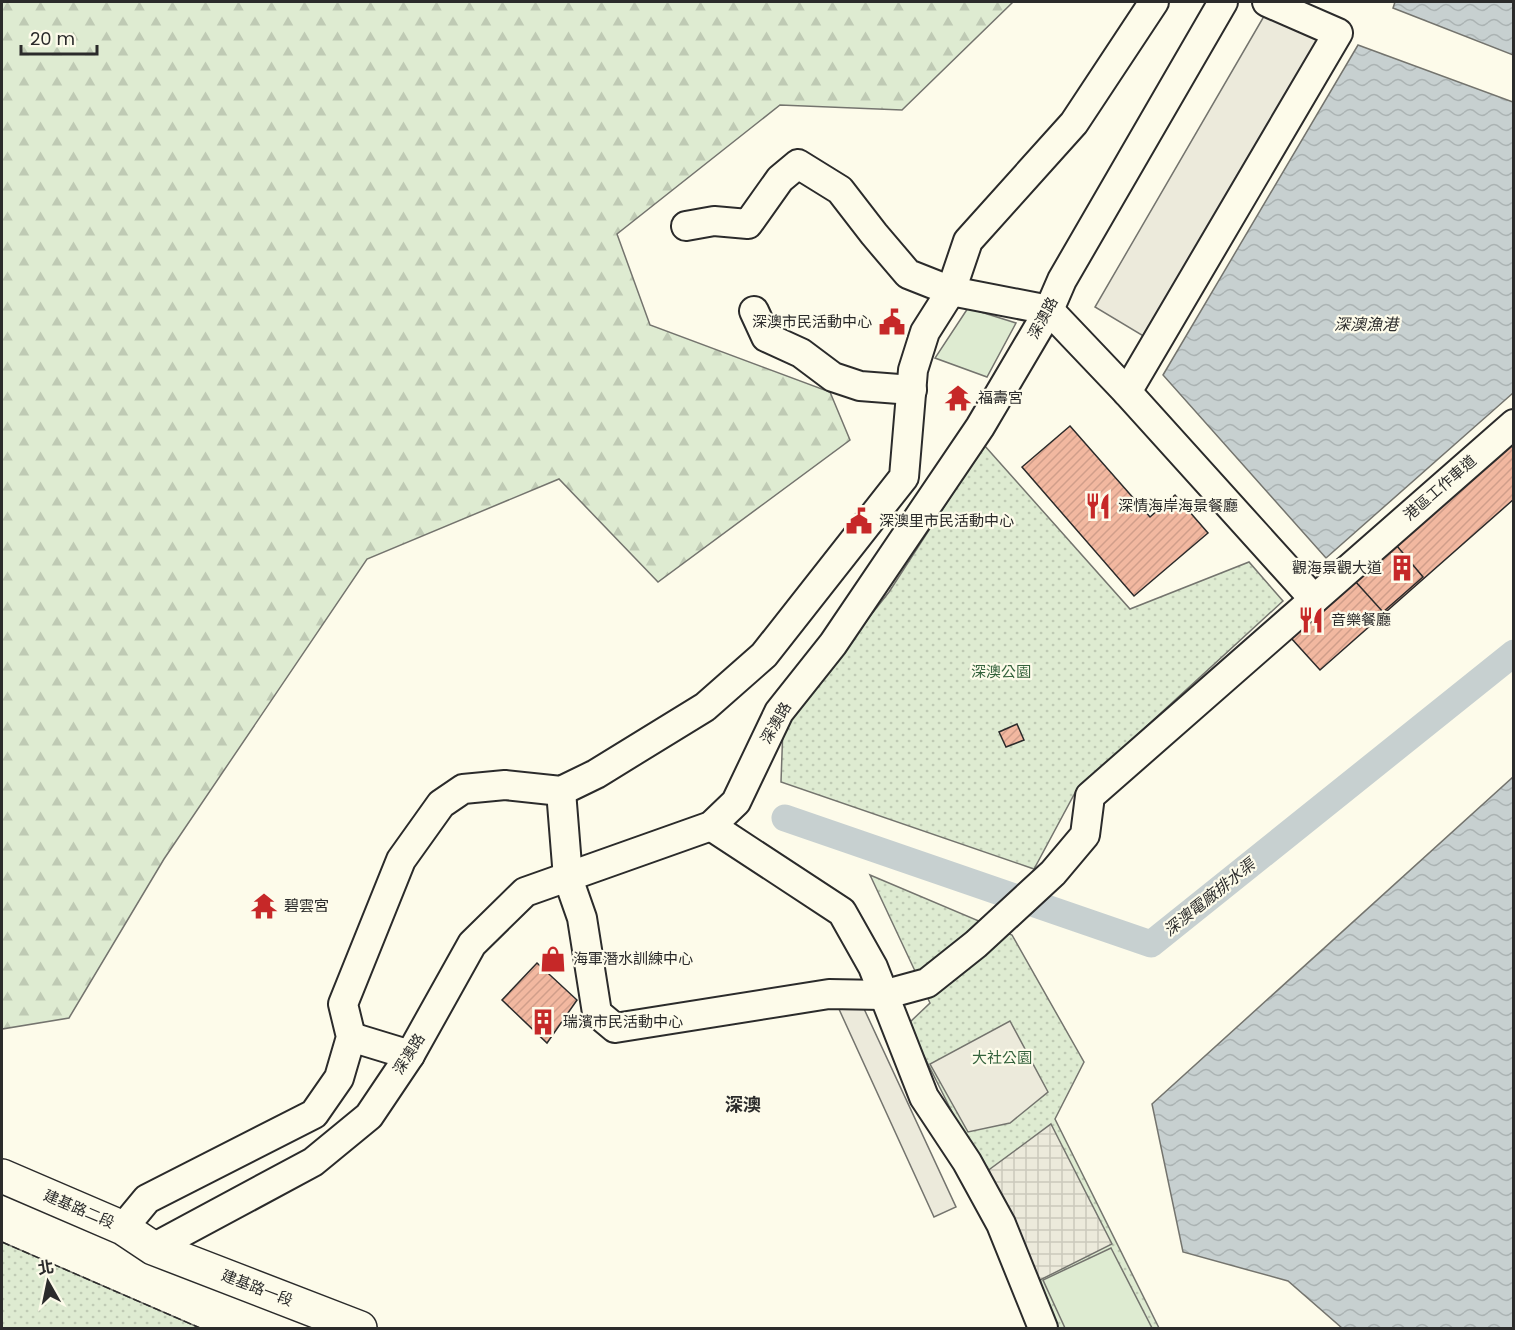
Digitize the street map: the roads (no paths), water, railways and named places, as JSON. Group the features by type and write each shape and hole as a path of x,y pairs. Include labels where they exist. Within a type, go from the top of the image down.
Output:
{"main road":[{"name":"建基路二段","path":"2,1176 123,1228 153,1248"},
{"name":"建基路一段","path":"153,1248 360,1329"}],"street":[{"path":"123,1228 147,1199 314,1114 339,1078 351,1037 343,1004 401,860 441,804 463,789 505,785 561,791 596,774 705,707 764,655 904,477 913,370 925,332 951,291 968,241 1074,123 1154,2"},
{"name":"深澳路","path":"153,1248 313,1162 369,1116 410,1055 472,944 525,892 711,826 736,802 779,712 833,644 980,427 1049,310 1062,280 1223,2"},
{"path":"1127,392 1338,33 1267,2"},
{"path":"686,226 714,221 748,224 780,179 798,164 840,190 908,274 951,291 1049,310 1127,392 1314,598"},
{"path":"754,311 766,337 801,353 833,377 861,386 912,390"},
{"name":"港區工作車道","path":"561,791 568,878 582,918 597,1013 615,1028 829,994 883,996 927,983 976,944 1053,873 1085,835 1090,796 1514,424"},
{"path":"711,826 842,912 873,967 924,1097 967,1162 1001,1224 1043,1329"},
{"path":"351,1037 410,1055"}],"water":[{"path":"1395,2 1513,2 1513,55 1393,8"},
{"name":"深澳漁港","path":"1358,45 1513,102 1513,393 1326,558 1163,375"},
{"path":"1513,777 1513,1328 1342,1328 1288,1281 1183,1252 1152,1104"}],"waterway":[{"name":"深澳電廠排水渠","path":"785,818 1151,944 1514,653"}],"place":[{"name":"深澳市民活動中心","path":"892,322"},
{"name":"福壽宮","path":"958,398"},
{"name":"深情海岸海景餐廳","path":"1098,506"},
{"name":"深澳里市民活動中心","path":"859,521"},
{"name":"觀海景觀大道","path":"1402,568"},
{"name":"音樂餐廳","path":"1311,620"},
{"name":"碧雲宮","path":"264,906"},
{"name":"海軍潛水訓練中心","path":"553,959"},
{"name":"瑞濱市民活動中心","path":"543,1022"}],"district":[{"name":"深澳","path":"743,1105"}],"park label":[{"name":"深澳公園","path":"1001,672"},
{"name":"大社公園","path":"1002,1058"}]}
